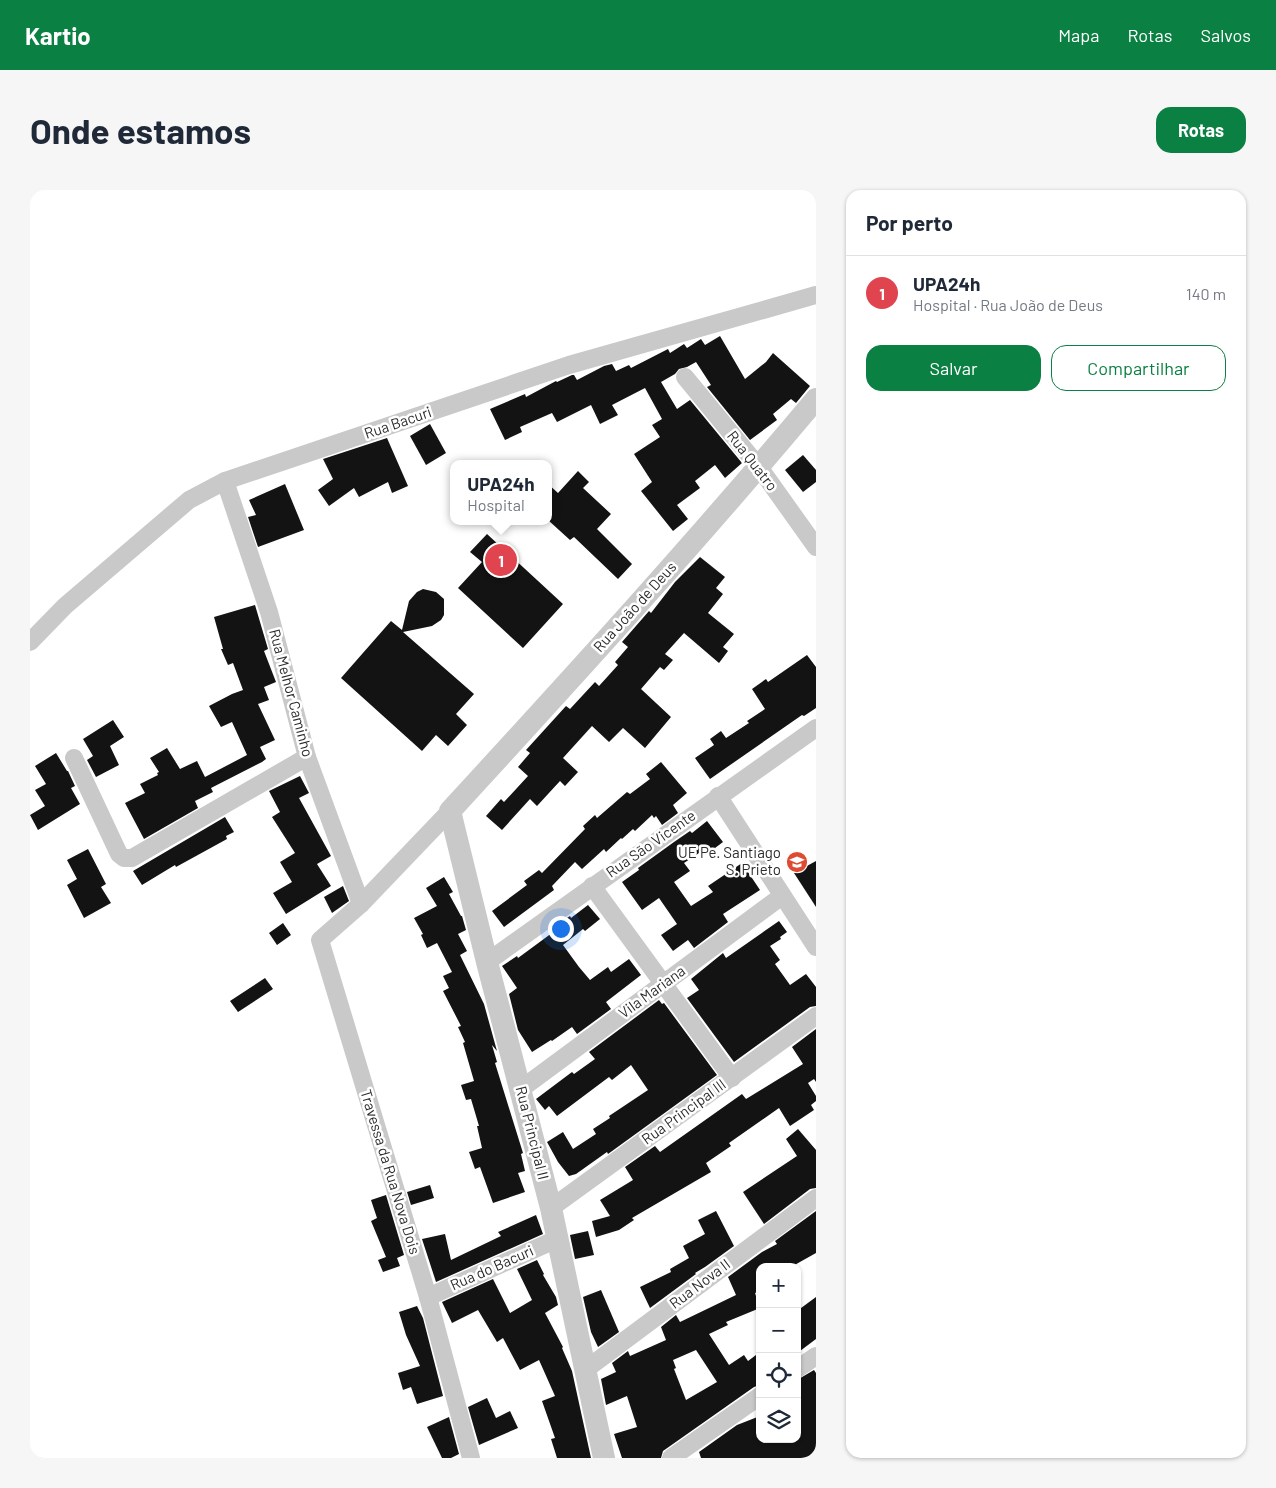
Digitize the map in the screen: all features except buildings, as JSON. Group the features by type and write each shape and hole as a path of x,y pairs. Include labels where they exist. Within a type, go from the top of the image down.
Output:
{"street":[{"name":"Rua Bacuri","path":"30,642 65,606 189,500 225,481 569,365 816,296"},
{"name":"Rua Quatro","path":"685,377 759,467 816,547"},
{"name":"Rua João de Deus","path":"450,811 611,635 759,467 816,399"},
{"name":"Rua Melhor Caminho","path":"225,481 269,612 307,757 361,904"},
{"name":"Rua São Vicente","path":"487,962 816,728"},
{"path":"74,758 119,854 128,859 307,757"},
{"path":"718,796 816,948"},
{"path":"361,904 450,811"},
{"name":"Rua Principal II","path":"450,811 551,1208 604,1458"},
{"path":"592,886 732,1078"},
{"name":"Vila Mariana","path":"521,1089 782,896"},
{"name":"Travessa da Rua Nova Dois","path":"361,904 320,940 428,1297 471,1458"},
{"name":"Rua Principal III","path":"551,1208 816,1016"},
{"name":"Rua Nova II","path":"585,1370 816,1198"},
{"name":"Rua do Bacuri","path":"428,1297 557,1239"},
{"path":"801,1367 816,1356"},
{"path":"671,1458 757,1398"}],"place":[{"name":"UPA24h","path":"501,560"},
{"name":"UE Pe. Santiago S. Prieto","path":"797,862"}]}
